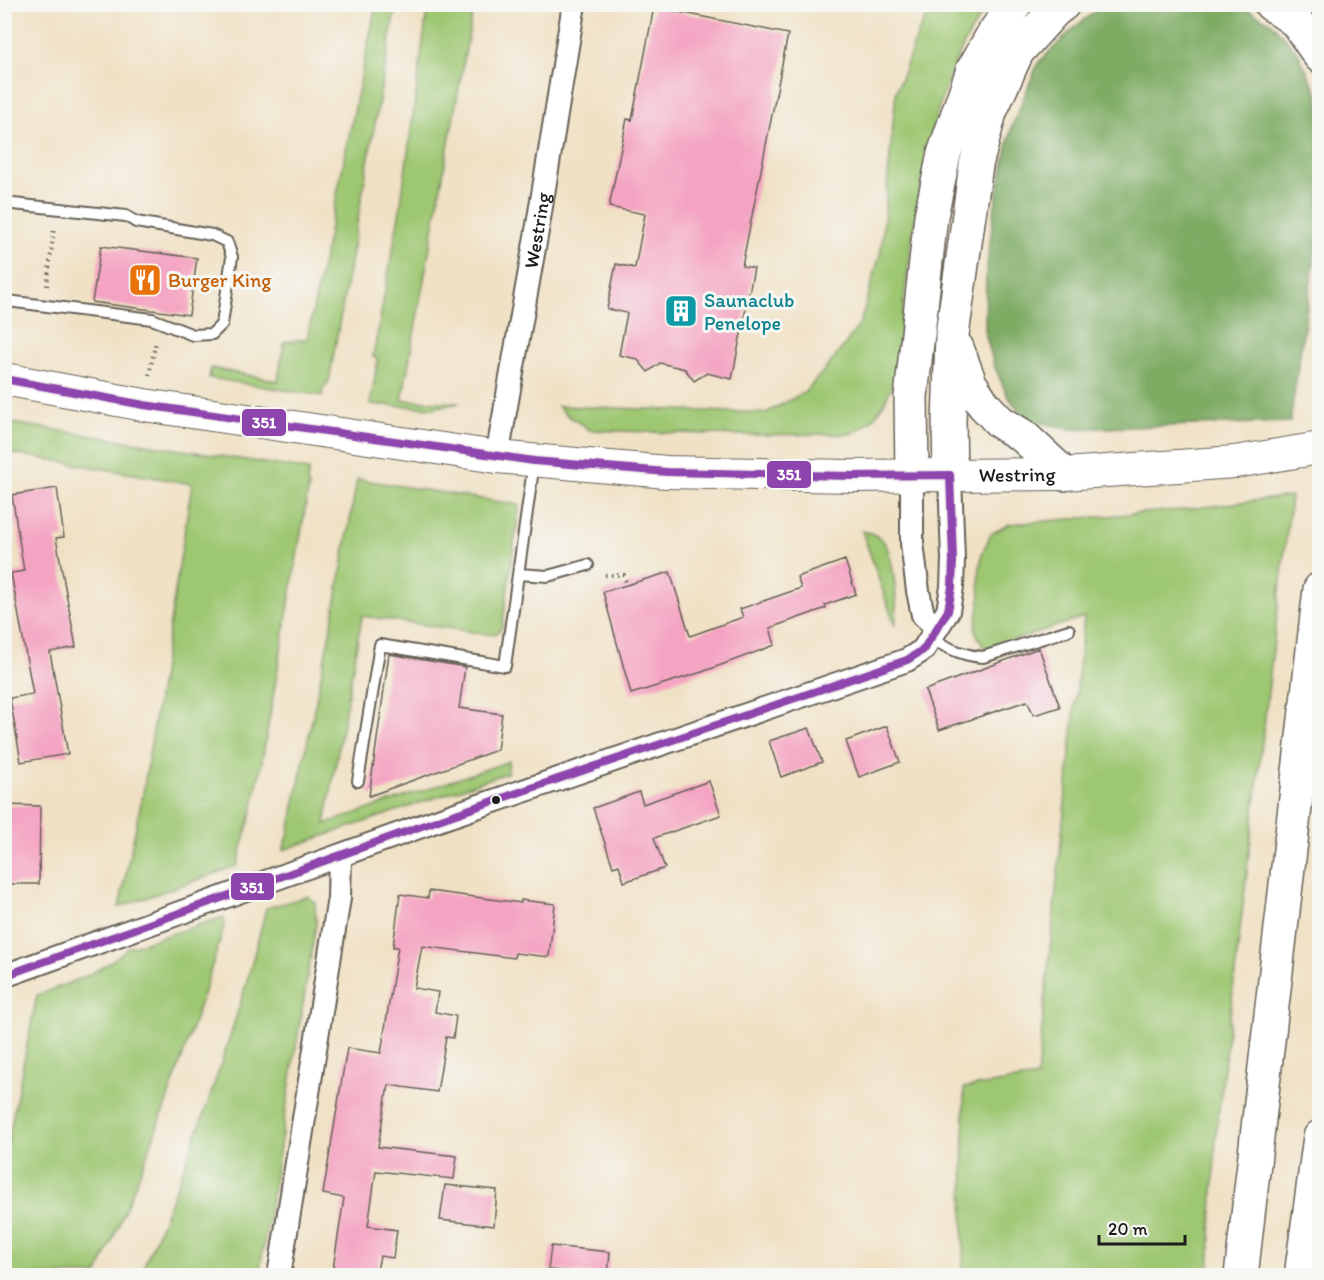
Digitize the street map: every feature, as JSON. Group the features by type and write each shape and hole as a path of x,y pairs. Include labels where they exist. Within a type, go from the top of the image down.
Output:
{"highway":[{"path":"912,475 911,397 931,216 944,154 973,70 994,33 1015,4"},
{"path":"950,475 952,335 976,165 990,112 1017,52 1063,4"},
{"path":"1271,4 1296,21 1320,56"},
{"path":"952,335 970,383 984,405 1000,423 1023,436 1064,474"},
{"path":"1241,1275 1320,589"},
{"path":"1300,1275 1320,1137"}],"main road":[{"name":"Westring","path":"14,378 144,405 498,457 667,472 1064,474 1235,462 1320,448"}],"street":[{"name":"Westring","path":"498,457 574,4"},
{"path":"912,475 912,543 918,591 923,615 934,633"},
{"path":"4,976 495,800 907,660 923,650 948,611 952,587 950,475"},
{"path":"279,1275 339,898 340,856"}],"lane":[{"path":"4,298 7,301 152,319 193,335 213,334 222,324 232,257 227,242 212,235 136,222 126,216 5,206"},
{"path":"358,781 380,645 505,666 534,461"},
{"path":"519,574 548,576 588,565"},
{"path":"934,633 958,652 983,657 1069,630"}],"path":[{"path":"588,565 594,574 624,575 627,585"}],"green space":[{"path":"376,5 396,5 329,381 323,389 322,396 209,378 211,368 278,381 284,342 307,339"},
{"path":"428,5 474,5 402,400 459,403 433,408 370,404 378,359 373,357 400,210"},
{"path":"933,5 989,5 969,35 952,69 939,106 914,224 897,367 891,388 875,416 850,434 738,435 589,430 565,413 558,406 766,413 805,392 860,324 881,251 896,92 919,31"},
{"path":"1104,5 1239,5 1272,23 1298,53 1319,97 1319,227 1290,422 1071,429 1032,421 1019,411 1007,395 994,365 985,333 986,272 995,205 1011,129 1038,63 1076,26"},
{"path":"5,422 309,470 307,483 309,486 262,761 252,811 237,866 119,907 143,793 192,484 5,452"},
{"path":"357,479 519,505 518,517 502,628 494,635 362,616 325,824 509,761 507,773 283,850 288,836 333,618"},
{"path":"1291,496 1216,1135 1209,1275 963,1275 964,1088 1037,1077 1084,617 985,650 975,631 980,600 979,575 982,553 991,534 1009,524 1180,510"},
{"path":"862,531 878,537 887,548 895,582 895,626"},
{"path":"309,896 315,903 316,924 259,1275 140,1275 211,1094 241,1001 266,908"},
{"path":"224,917 224,927 166,1104 116,1233 97,1275 5,1275 5,1156 37,995 96,971 127,948"}],"building":[{"path":"654,7 788,34 742,266 754,268 732,379 707,373 694,381 685,369 660,363 648,372 637,359 619,355 627,313 607,309 616,264 635,268 645,214 609,207 627,119 632,120"},
{"name":"Burger King","path":"101,246 197,258 189,315 92,302"},
{"path":"57,488 64,537 56,538 76,647 50,652 68,754 21,762 10,698 33,694 11,573 24,571 12,495"},
{"path":"845,560 856,594 825,605 826,608 770,628 775,645 702,672 631,694 603,592 670,572 690,636 743,617 740,609 801,588 797,577"},
{"path":"1039,648 1060,707 1034,715 1027,701 939,730 925,690"},
{"path":"389,654 465,667 459,708 502,714 497,750 369,796"},
{"path":"887,726 900,762 859,777 846,741"},
{"path":"809,728 822,762 781,777 769,741"},
{"path":"709,781 721,815 654,838 665,868 624,882 619,865 613,867 593,808 639,792 643,804"},
{"path":"4,805 40,806 39,884 4,884"},
{"path":"429,891 521,903 521,900 555,904 549,957 515,953 514,958 422,946 414,988 438,992 435,1012 456,1016 453,1038 446,1037 437,1092 389,1085 378,1147 457,1156 454,1179 376,1171 368,1226 397,1230 393,1258 380,1256 376,1275 332,1275 344,1198 323,1194 347,1048 381,1053 398,947 393,947 400,894 428,898"},
{"path":"445,1185 497,1190 494,1226 440,1220"},
{"path":"551,1246 610,1252 608,1275 548,1270"}],"transit line":[{"name":"351","path":"4,379 144,405 534,461 667,472 851,476 950,475 953,560 948,611 923,650 907,660 444,818 4,976"}],"place":[{"name":"Burger King","path":"145,280"},
{"name":"Saunaclub Penelope","path":"681,311"}]}
